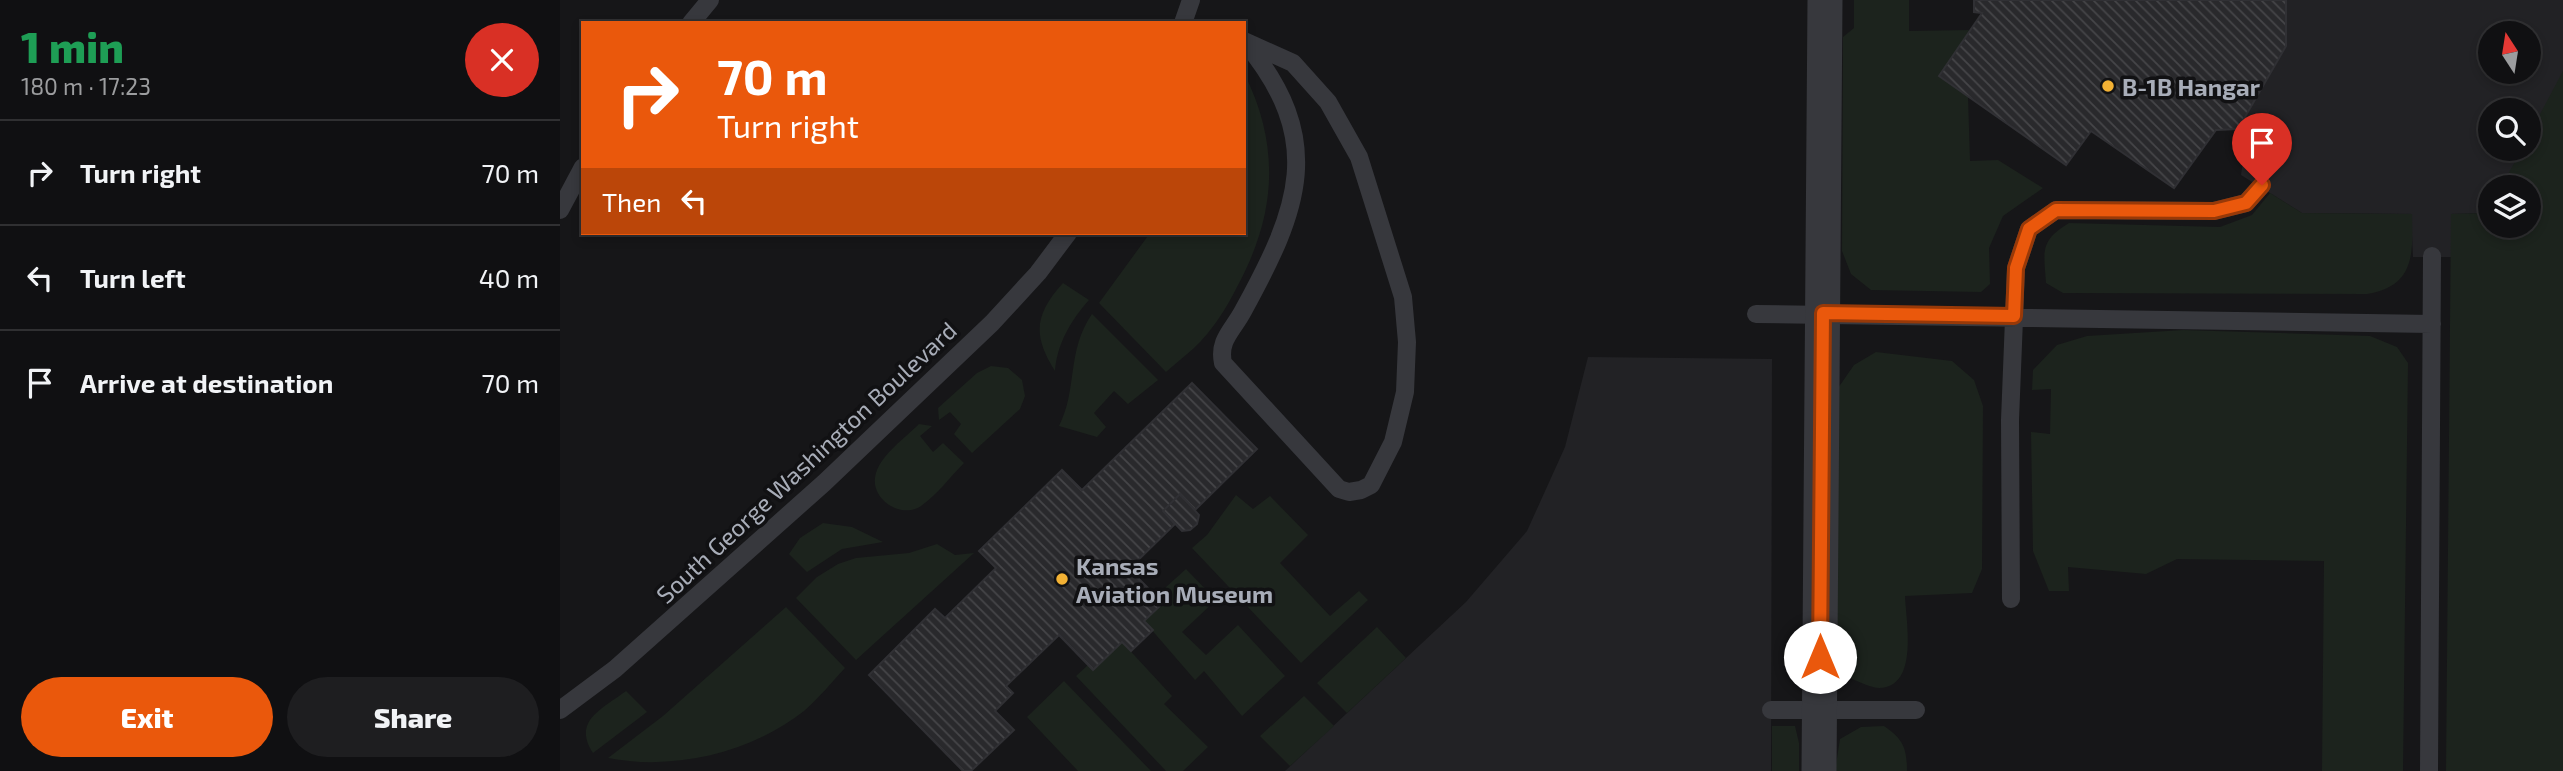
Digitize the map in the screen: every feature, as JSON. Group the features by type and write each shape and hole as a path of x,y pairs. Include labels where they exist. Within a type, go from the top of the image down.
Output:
{"street":[{"path":"1819,771 1825,0"}],"lane":[{"path":"693,21 710,0"},
{"path":"1184,21 1191,0"},
{"path":"1246,42 1293,63 1328,102 1359,157 1403,297 1407,342 1405,392 1393,442 1371,485 1361,490 1349,492 1339,489 1223,363 1220,351 1223,341 1238,320 1281,235 1293,200 1297,153 1287,107 1261,61 1246,43"},
{"path":"560,209 581,171"},
{"path":"2011,599 2010,420 2016,268 2029,229 2056,210 2214,211 2246,203 2262,185"},
{"name":"South George Washington Boulevard","path":"560,710 615,669 824,483 992,323 1038,273 1066,235"},
{"path":"2428,771 2432,256"},
{"path":"1756,314 2432,324"},
{"path":"1771,710 1916,710"}],"shaded area":[{"path":"1854,0 1909,0 1909,31 1971,30 1968,96 1970,161 1998,160 2043,188 2003,216 1989,248 1990,284 1981,292 1871,290 1851,274 1842,251 1843,37 1854,28"},
{"path":"2286,0 2563,0 2563,76 2541,116 2541,98 2478,98 2478,161 2516,161 2509,175 2478,175 2478,213 2451,214 2452,257 2413,257 2411,214 2302,213 2241,175 2245,146 2238,129 2286,46"},
{"path":"2563,71 2563,771 2446,771 2451,214 2478,213 2478,238 2541,238 2541,175 2508,175 2515,161 2541,161 2541,112"},
{"path":"1246,78 1264,128 1269,181 1266,207 1250,260 1218,319 1201,341 1166,372 1099,303 1149,235 1246,235"},
{"path":"2270,193 2302,213 2412,214 2411,255 2403,276 2383,290 2367,294 2063,293 2046,283 2044,255 2048,242 2059,229 2069,223 2220,227 2252,215"},
{"path":"1063,283 1089,300 1066,333 1055,371 1043,346 1040,325 1047,305"},
{"path":"1092,314 1158,380 1128,404 1114,391 1094,413 1106,427 1097,437 1059,426 1069,398 1079,342"},
{"path":"2183,330 2370,336 2397,347 2408,363 2403,771 2322,771 2324,561 2177,559 2146,574 2068,567 2069,591 2049,591 2033,551 2031,432 2050,434 2051,389 2032,390 2033,370 2057,345 2087,336"},
{"path":"1876,352 1952,361 1974,380 1983,406 1982,569 1972,593 1905,596 1908,636 1905,665 1900,677 1892,685 1879,688 1852,679 1837,648 1836,391 1854,365"},
{"path":"1588,357 1772,359 1771,771 1285,771 1466,602 1527,531 1565,447"},
{"path":"991,366 1008,368 1022,380 1025,396 1020,409 972,453 954,434 961,424 950,412 939,420 938,408 977,373"},
{"path":"919,424 932,426 920,436 933,452 943,443 964,463 927,502 913,510 904,510 881,498 875,482 876,473 889,453"},
{"path":"1236,495 1253,509 1270,496 1308,535 1280,563 1330,616 1359,591 1368,600 1301,663 1192,548 1207,535"},
{"path":"823,523 852,527 883,542 842,549 807,572 789,554 800,538"},
{"path":"937,544 955,555 974,553 856,660 796,598 817,577 838,564 856,558 909,553"},
{"path":"1186,569 1216,600 1182,632 1206,655 1238,625 1285,676 1242,716 1204,671 1195,680 1144,621 1162,603 1156,596"},
{"path":"786,607 845,668 804,711 760,738 711,755 659,762 608,758 663,716"},
{"path":"1377,627 1406,658 1347,713 1317,683"},
{"path":"1122,642 1172,696 1164,704 1208,747 1183,771 1166,771 1076,676 1088,665 1093,669"},
{"path":"1064,681 1151,771 1078,771 1027,717"},
{"path":"626,691 647,712 593,753 587,742 588,724 599,710"},
{"path":"1304,696 1334,726 1290,766 1260,736"},
{"path":"1772,726 1795,726 1799,743 1799,771 1772,771"},
{"path":"1884,726 1896,735 1903,745 1907,771 1835,771 1840,739 1861,727"}],"building":[{"name":"B-1B Hangar","path":"1974,0 2286,0 2286,46 2238,129 2216,130 2174,188 2091,131 2066,165 1939,76 1982,13 1974,12"},
{"name":"Kansas Aviation Museum","path":"1192,383 1257,449 1195,510 1180,494 1163,511 1175,524 1129,569 1163,603 1144,621 1153,630 1131,651 1122,642 1093,670 1059,635 1006,686 1013,693 995,711 1014,730 971,771 963,771 869,675 935,609 945,618 996,568 979,551 1062,470 1082,490"},
{"path":"1180,494 1199,515 1197,524 1190,530 1182,531 1163,511"}],"place":[{"name":"B-1B Hangar","path":"2108,86"},
{"name":"Kansas Aviation Museum","path":"1062,579"}],"route":[{"path":"1820,657 1823,313 2014,316 2016,268 2029,229 2056,210 2214,211 2246,203 2262,185"}]}
